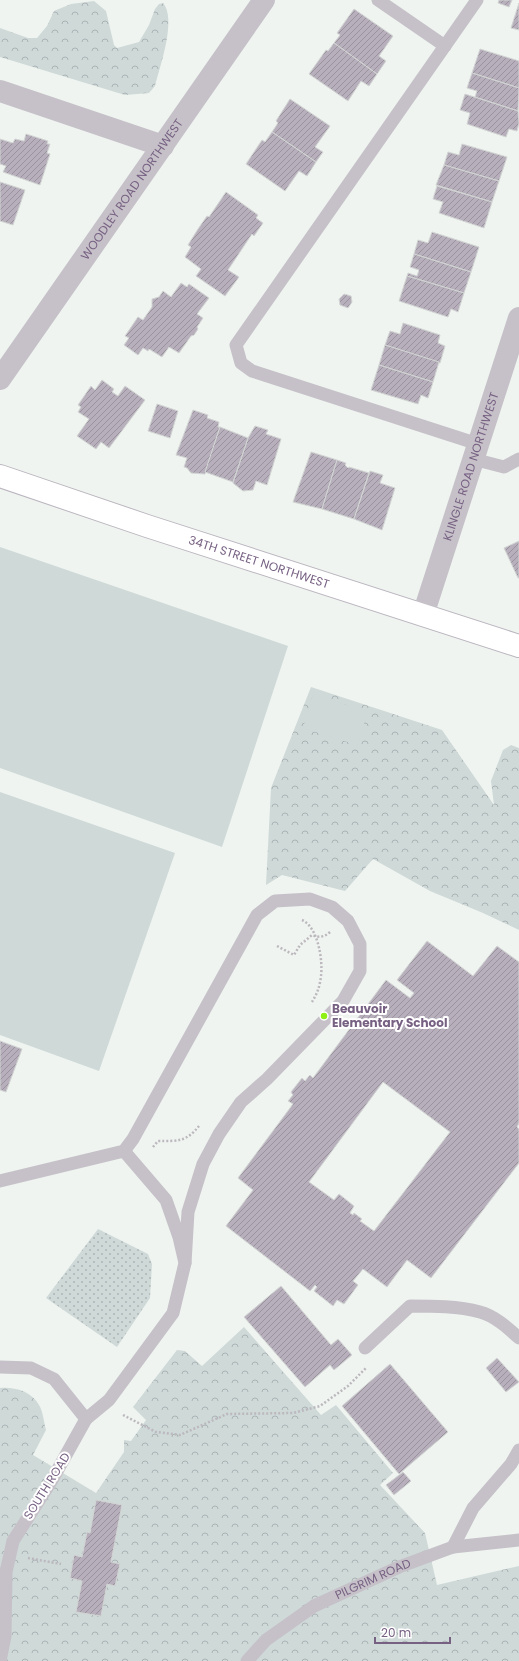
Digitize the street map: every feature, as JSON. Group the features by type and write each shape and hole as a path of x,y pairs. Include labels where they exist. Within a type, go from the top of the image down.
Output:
{"main road":[{"name":"34TH STREET NORTHWEST","path":"0,476 147,526 519,646"}],"street":[{"name":"WOODLEY ROAD NORTHWEST","path":"0,379 264,0"},
{"path":"0,91 163,146"},
{"name":"KLINGLE ROAD NORTHWEST","path":"423,616 519,318"}],"lane":[{"path":"378,0 445,46"},
{"path":"477,0 236,345 241,363 252,371 476,451 504,467 519,459"},
{"path":"0,1181 124,1151 133,1139 257,915 275,901 310,899 332,907 348,921 360,944 360,971 343,1002 266,1080 241,1102 219,1134 203,1164 188,1212 185,1263 173,1313 109,1400 86,1419 54,1379 31,1368 0,1366"},
{"path":"124,1151 166,1200 179,1237 185,1263"},
{"path":"365,1348 410,1306 442,1306 482,1313 501,1323 519,1338"},
{"name":"SOUTH ROAD","path":"0,1661 4,1636 6,1572 12,1541 52,1480 86,1419"},
{"path":"453,1547 473,1508 511,1464 519,1450"},
{"name":"PILGRIM ROAD","path":"247,1661 266,1640 314,1606 399,1567 453,1547 519,1540"}],"path":[{"path":"297,918 308,923 317,937 321,975 318,992 312,1003"},
{"path":"277,946 294,955 300,945 312,935 317,937 326,936 335,927"},
{"path":"150,1151 158,1141 175,1141 190,1136 201,1124"},
{"path":"123,1415 156,1432 180,1434 227,1414 293,1413 320,1406 348,1386 370,1364 365,1348"},
{"path":"24,1558 61,1564"}],"green space":[{"path":"94,1 106,11 114,45 117,48 139,42 149,25 155,9 159,4 163,3 167,10 168,31 155,86 149,93 125,95 0,57 0,28 28,38 37,38 47,26 54,11 71,4"},
{"path":"0,547 288,646 222,847 0,768"},
{"path":"311,687 442,730 494,805 491,781 503,750 511,745 519,748 519,930 430,891 373,859 345,891 282,875 266,885 271,788"},
{"path":"313,694 368,712 357,745 303,728"},
{"path":"0,792 175,853 99,1071 0,1035"},
{"path":"98,1229 148,1254 152,1264 150,1298 117,1347 46,1298"},
{"path":"244,1327 321,1415 336,1405 393,1473 380,1485 425,1533 437,1585 519,1566 519,1661 0,1661 0,1388 17,1389 27,1393 36,1400 40,1408 46,1430 33,1455 96,1493 124,1452 124,1440 131,1441 146,1420 133,1407 177,1350 185,1351 202,1366"}],"building":[{"path":"499,0 512,0 509,7 498,3"},
{"path":"519,3 519,30 511,28"},
{"path":"354,9 393,36 379,56 386,61 377,74 334,43 340,35 337,33"},
{"path":"334,43 377,74 369,86 361,81 348,101 309,74 326,50 328,51"},
{"path":"480,49 519,61 519,88 472,73"},
{"path":"472,73 519,88 518,111 475,97 477,91 467,88"},
{"path":"465,94 518,111 519,123 517,131 509,129 506,137 467,124 470,113 460,110"},
{"path":"290,99 330,126 315,147 323,152 316,162 272,132 278,123 276,121"},
{"path":"272,132 316,162 307,176 299,171 285,191 246,164 262,140 265,142"},
{"path":"26,134 48,141 47,144 50,144 47,153 50,154 40,185 3,172 6,166 0,164 0,139 13,143 15,139 24,141"},
{"path":"462,144 507,157 499,181 444,165 448,152 459,155"},
{"path":"444,165 499,181 492,202 436,185"},
{"path":"0,182 25,190 13,225 0,221"},
{"path":"437,186 492,202 484,228 439,213 443,202 433,199"},
{"path":"226,192 258,215 256,218 263,223 254,236 252,234 228,270 239,277 225,296 196,276 201,269 185,257 191,247 188,245 198,229 207,216 209,217"},
{"path":"432,232 479,247 471,272 414,254 418,240 428,243"},
{"path":"414,254 471,272 464,293 407,276 408,273 417,276 419,270 410,267"},
{"path":"407,276 464,293 458,312 451,309 448,317 399,301"},
{"path":"181,283 187,287 189,284 209,298 197,314 203,318 197,327 198,329 179,353 169,347 162,357 149,349 148,351 143,348 138,355 124,345 129,338 125,336 138,317 143,320 152,307 152,299 159,297 163,291 171,297"},
{"path":"344,294 351,296 352,302 348,308 340,305 339,299"},
{"path":"403,323 440,335 438,343 445,346 440,363 385,345 390,331 400,334"},
{"path":"385,345 439,362 433,382 379,365"},
{"path":"379,365 433,382 428,398 421,395 418,404 371,390"},
{"path":"102,380 114,389 112,392 118,396 125,386 145,400 109,448 101,442 96,449 77,436 89,419 78,412 81,407 78,405 91,386 95,390"},
{"path":"157,404 178,411 170,438 148,431"},
{"path":"193,410 208,415 207,418 219,422 218,427 220,427 205,474 191,473 184,467 187,458 176,455"},
{"path":"255,426 268,430 266,434 281,439 267,485 256,481 253,490 243,491 233,483 248,438"},
{"path":"220,427 248,438 233,482 205,472"},
{"path":"311,452 337,460 322,509 293,502"},
{"path":"337,460 346,463 345,465 348,468 349,467 369,473 354,519 322,509"},
{"path":"370,471 383,475 380,483 395,488 382,530 354,519"},
{"path":"519,541 519,578 518,578 504,548"},
{"path":"427,941 473,976 497,946 519,962 519,1123 517,1127 519,1129 519,1163 431,1278 407,1260 387,1287 363,1269 353,1281 358,1285 344,1304 337,1300 333,1306 314,1291 317,1287 315,1285 310,1291 226,1226 253,1190 238,1178 293,1104 288,1101 293,1095 291,1092 302,1078 305,1081 310,1075 313,1078 386,980 410,998 414,993 397,980","holes":["383,1082 450,1132 374,1231 360,1221 362,1219 354,1213 353,1215 350,1213 354,1206 339,1194 334,1200 309,1182"]},
{"path":"0,1041 22,1049 6,1092 0,1090"},
{"path":"281,1286 331,1345 338,1339 352,1355 334,1370 330,1365 305,1387 244,1317"},
{"path":"497,1358 519,1382 506,1392 486,1368"},
{"path":"390,1364 448,1432 399,1474 342,1406"},
{"path":"403,1472 411,1481 394,1495 386,1485"},
{"path":"96,1500 122,1505 111,1562 120,1564 115,1586 107,1584 101,1616 76,1612 82,1581 70,1578 74,1555 82,1557 87,1532 90,1533"}],"place":[{"name":"Beauvoir Elementary School","path":"324,1016"}]}
